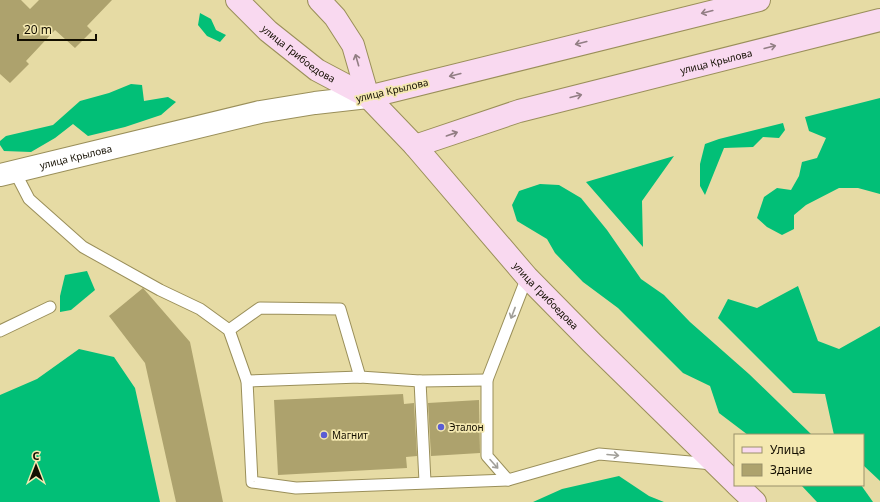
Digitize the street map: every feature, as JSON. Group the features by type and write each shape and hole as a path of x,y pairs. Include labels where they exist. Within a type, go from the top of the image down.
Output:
{"main road":[{"name":"улица Грибоедова","path":"237,0 268,31 317,70 368,97 415,146 527,277 734,482"},
{"name":"улица Грибоедова","path":"319,0 335,17 353,45 368,97"},
{"name":"улица Крылова","path":"368,97 728,3 759,0"},
{"name":"улица Крылова","path":"415,146 519,111 880,20"},
{"path":"738,486 755,502"}],"street":[{"name":"улица Крылова","path":"8,173 260,112 314,103 368,97"}],"lane":[{"path":"8,173 29,199 83,247 160,290 200,310 229,330 247,381 252,482 296,488 508,480 599,454 715,464"},
{"path":"508,480 487,456 487,380 527,277"},
{"path":"0,331 50,307"},
{"path":"229,330 260,308 340,309 360,377"},
{"path":"247,381 360,377 420,381 487,380"},
{"path":"420,381 425,482"}],"green space":[{"path":"200,13 211,19 216,30 226,35 220,42 207,36 198,25"},
{"path":"131,84 142,85 144,101 168,97 176,102 161,115 125,127 88,136 73,124 55,138 31,152 4,151 0,145 0,141 6,136 53,125 80,101 109,93"},
{"path":"880,98 880,194 858,188 839,188 806,205 794,215 794,229 782,235 767,227 757,218 764,197 777,188 791,190 799,176 802,162 817,158 826,138 809,131 805,117"},
{"path":"783,123 785,130 779,138 763,137 753,147 724,148 705,195 700,186 700,164 705,144"},
{"path":"674,156 642,201 643,247 586,182"},
{"path":"540,184 559,185 581,198 607,230 641,279 664,295 690,322 749,374 811,434 747,434 719,413 710,386 683,373 618,308 583,282 555,253 547,239 517,221 512,205 519,191"},
{"path":"87,271 95,290 71,310 60,312 60,296 65,275"},
{"path":"798,286 818,341 839,349 880,326 880,481 864,466 864,434 834,434 825,394 793,393 718,318 728,299 757,308"},
{"path":"79,349 114,357 135,388 160,502 0,502 0,395 37,379"},
{"path":"619,476 649,496 664,502 533,502 562,489"},
{"path":"802,486 862,486 873,502 817,502"}],"building":[{"path":"0,0 21,0 30,9 39,0 112,0 87,26 92,31 75,48 55,30 26,61 29,64 10,83 0,74"},
{"path":"143,288 190,342 223,502 176,502 145,363 109,316"},
{"name":"Магнит","path":"403,394 404,404 414,403 417,456 406,457 407,468 278,475 274,400"},
{"path":"479,400 480,453 431,456 428,403"}],"place":[{"name":"Эталон","path":"441,427"},
{"name":"Магнит","path":"324,435"}]}
